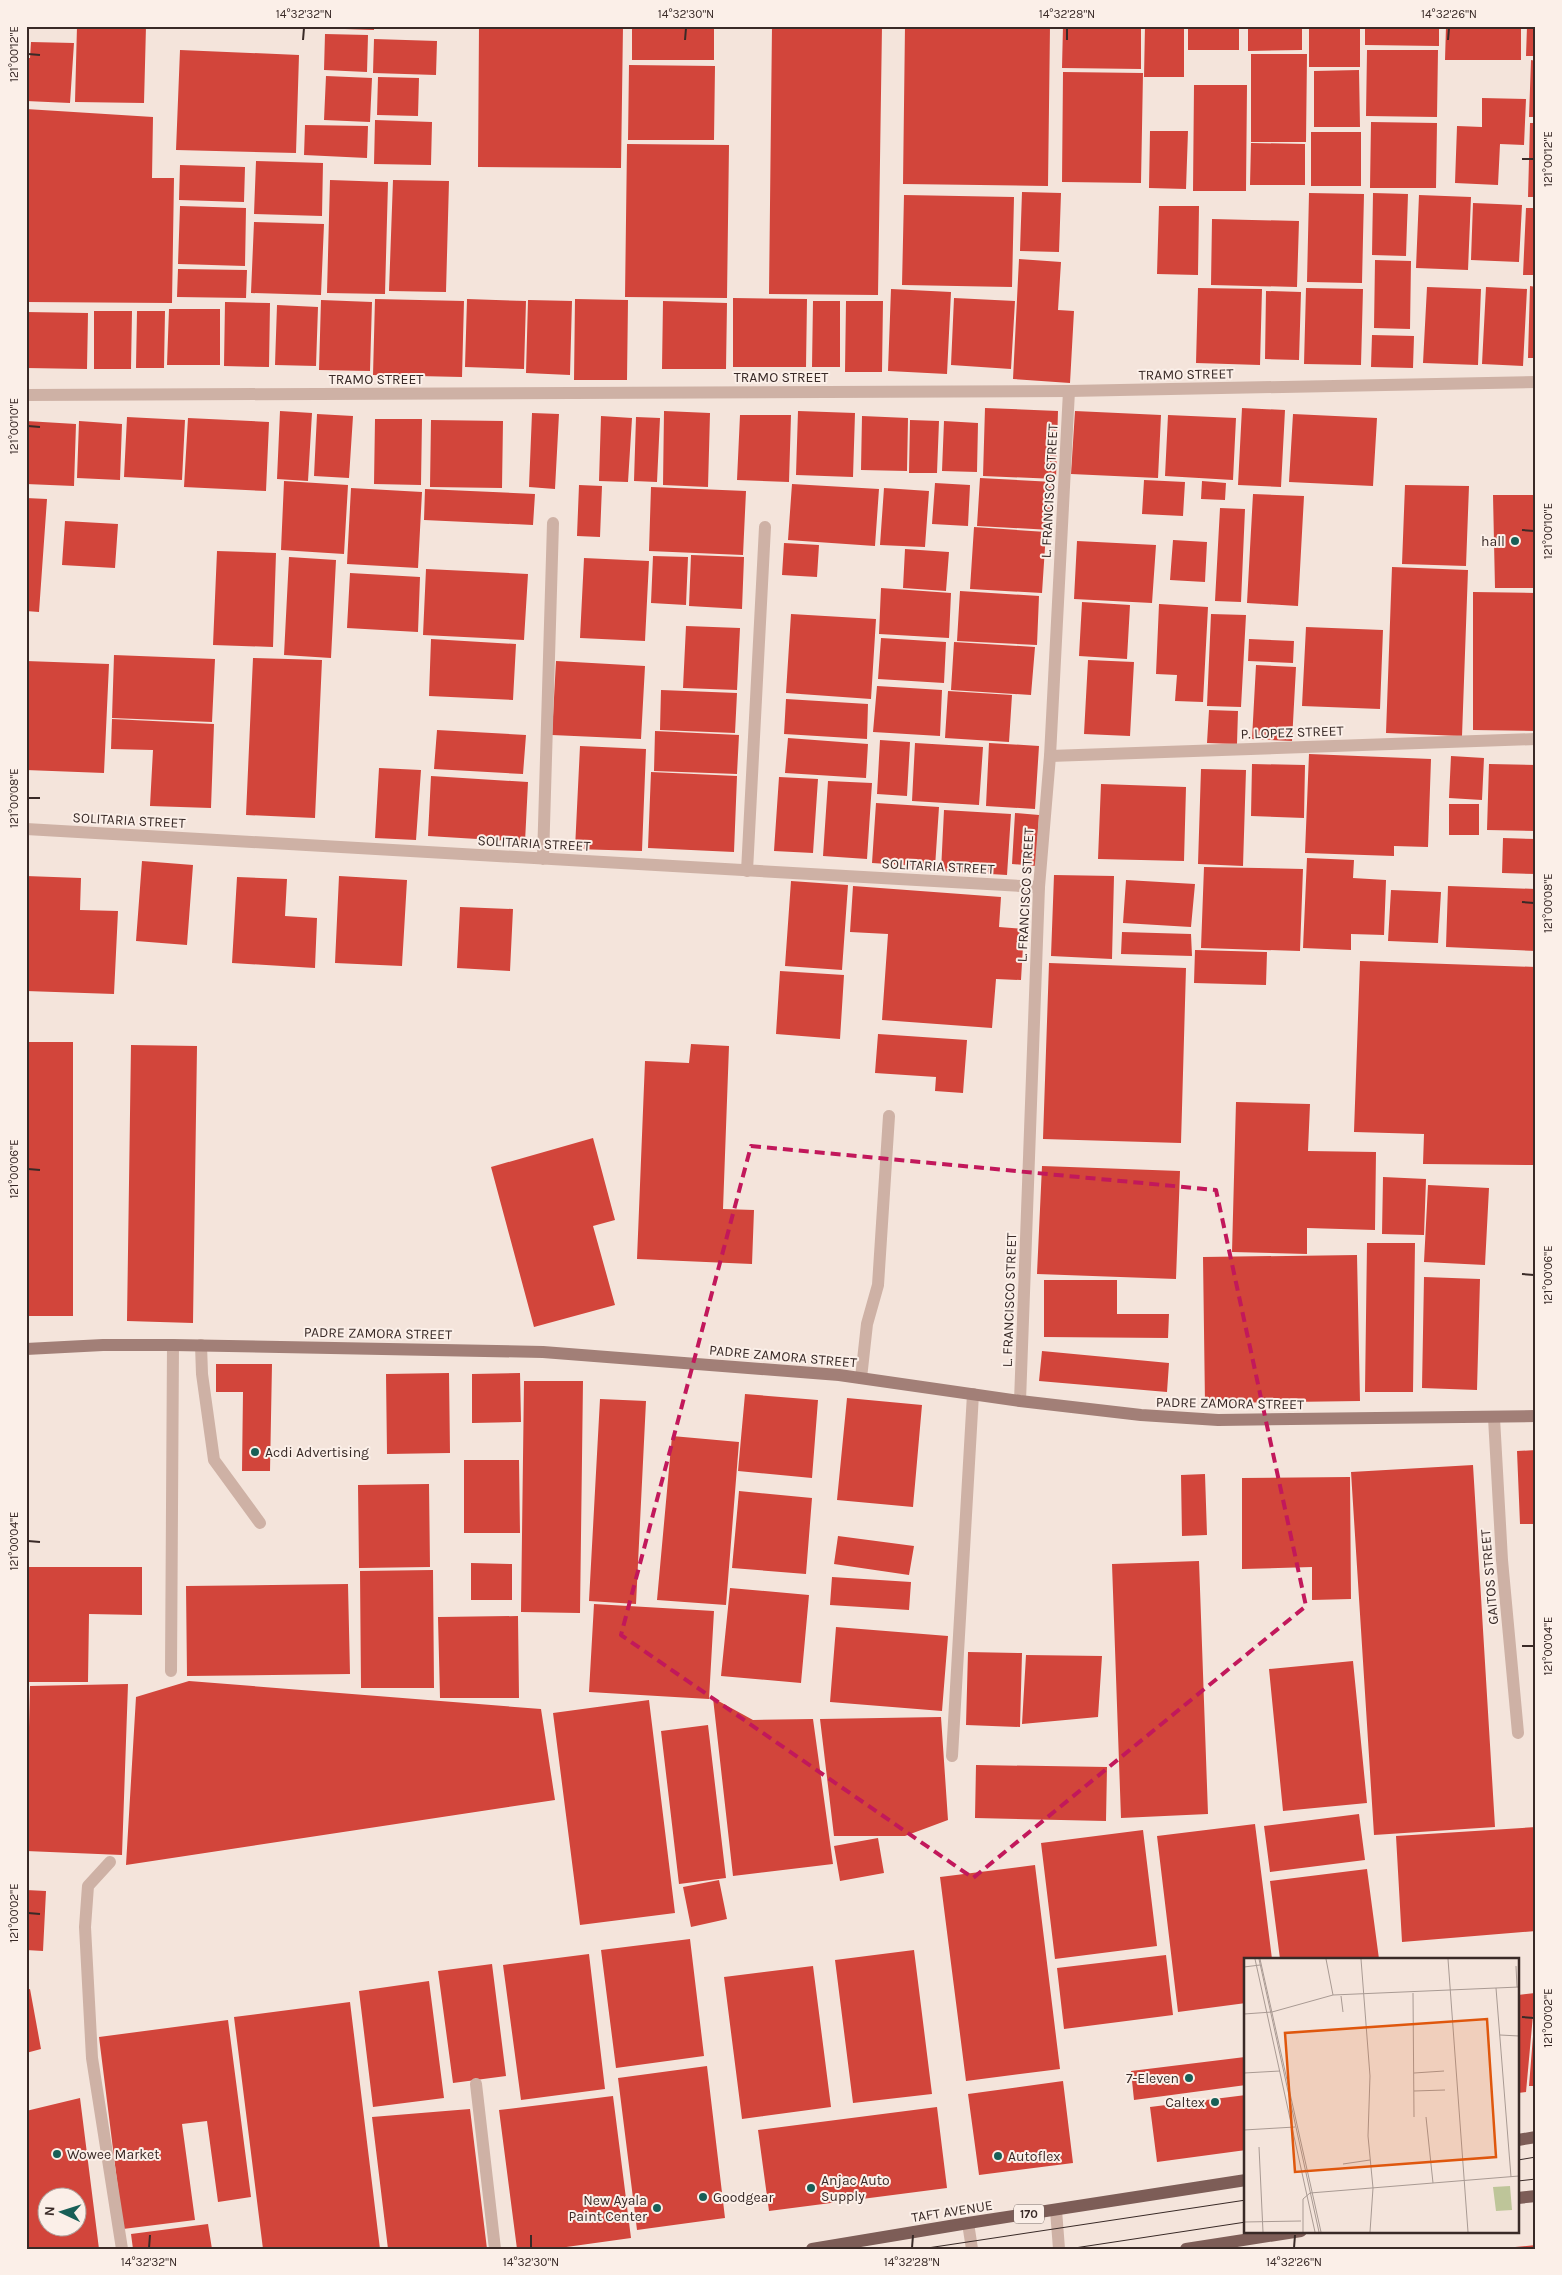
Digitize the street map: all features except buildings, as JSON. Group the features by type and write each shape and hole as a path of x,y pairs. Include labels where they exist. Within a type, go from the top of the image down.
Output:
{"main road":[{"path":"1520,2140 1536,2137"},
{"name":"TAFT AVENUE","path":"812,2249 1244,2180"},
{"path":"1520,2198 1536,2196"},
{"path":"1186,2249 1295,2232"}],"street":[{"name":"TRAMO STREET","path":"26,395 1069,391 1536,382"},
{"name":"L. FRANCISCO STREET","path":"1020,1401 1039,887 1050,756 1069,391"},
{"path":"543,858 553,523"},
{"path":"747,871 765,527"},
{"name":"P. LOPEZ STREET","path":"1050,756 1536,739"},
{"name":"SOLITARIA STREET","path":"26,829 1039,887"},
{"path":"861,1378 867,1324 878,1286 889,1116"},
{"name":"PADRE ZAMORA STREET","path":"26,1349 103,1345 201,1345 543,1352 861,1378 1020,1401 1141,1415 1218,1420 1536,1416"},
{"path":"171,1671 173,1345"},
{"path":"201,1345 202,1374 214,1460 260,1523"},
{"path":"952,1756 973,1394"},
{"name":"GAITOS STREET","path":"1494,1418 1502,1560 1518,1733"},
{"path":"110,1862 88,1886 85,1927 92,2058 122,2249"},
{"path":"476,2084 495,2249"},
{"path":"1056,2210 1059,2249"},
{"path":"968,2223 972,2249"}],"highlighted area":[{"path":"751,1146 1216,1190 1306,1606 973,1878 621,1635"}],"tram line":[{"path":"1520,2160 1536,2157"},
{"path":"1520,2181 1536,2179"},
{"path":"921,2249 1244,2200"},
{"path":"1068,2249 1244,2222"}],"place":[{"name":"hall","path":"1515,541"},
{"name":"Acdi Advertising","path":"255,1452"},
{"name":"7-Eleven","path":"1189,2078"},
{"name":"Caltex","path":"1215,2102"},
{"name":"Wowee Market","path":"57,2154"},
{"name":"Autoflex","path":"998,2156"},
{"name":"Anjac Auto Supply","path":"811,2188"},
{"name":"Goodgear","path":"703,2197"},
{"name":"New Ayala Paint Center","path":"657,2208"}]}
